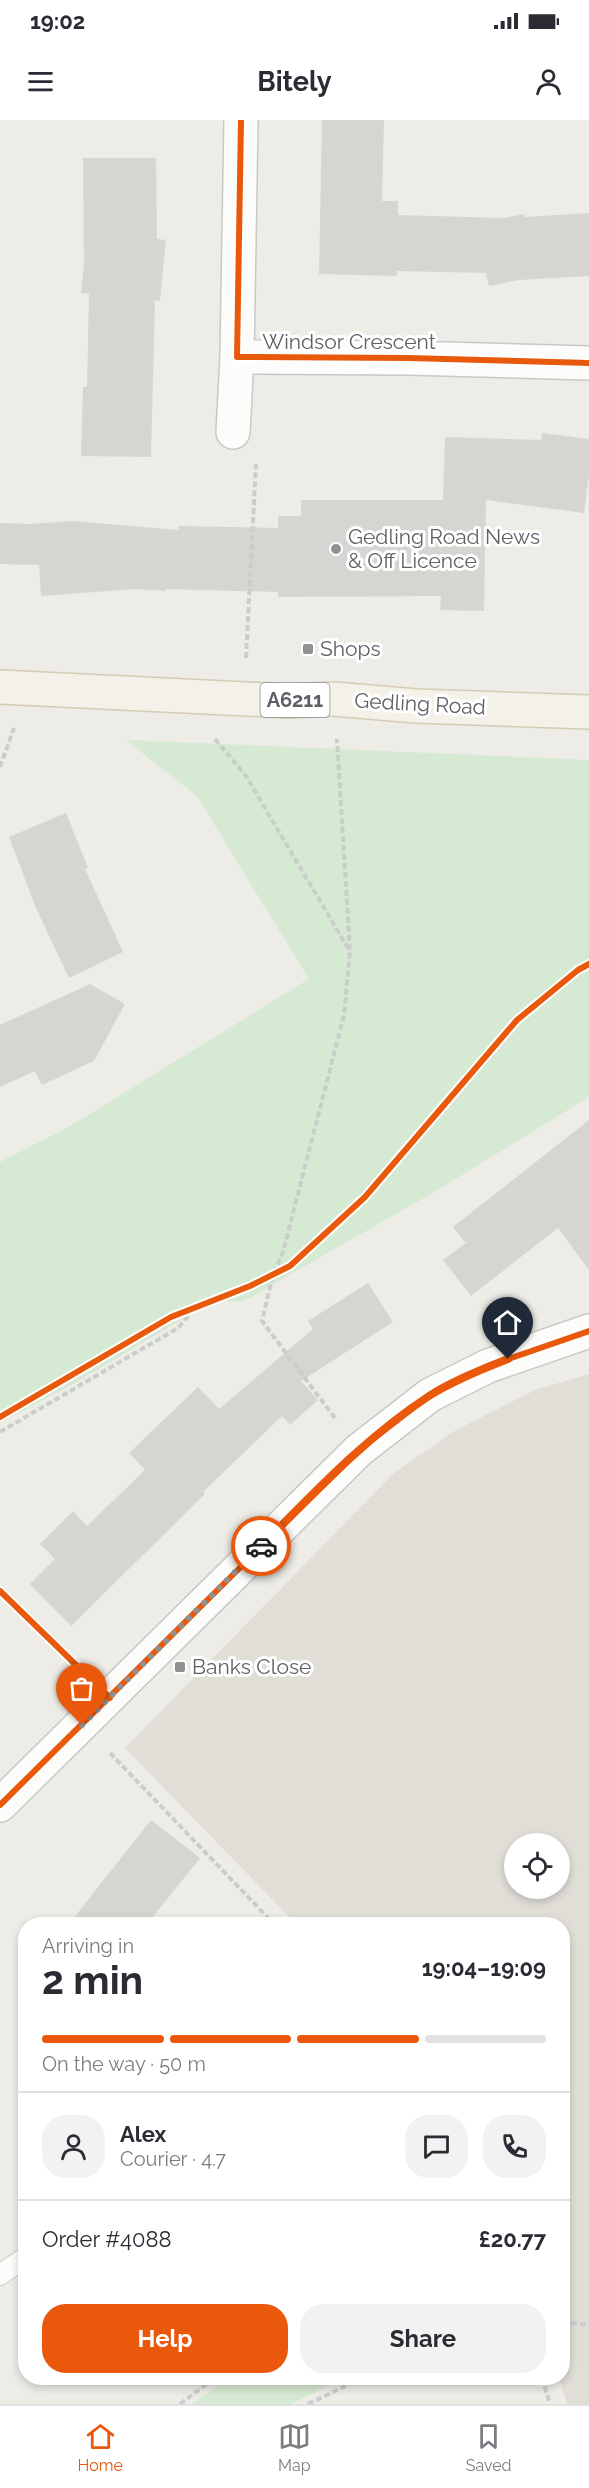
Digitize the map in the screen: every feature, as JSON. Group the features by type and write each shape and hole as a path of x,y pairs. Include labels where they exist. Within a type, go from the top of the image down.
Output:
{"main road":[{"name":"Gedling Road","path":"0,687 289,701 334,699 416,706 589,712"}],"street":[{"name":"Windsor Crescent","path":"232,432 237,357 241,120"},
{"name":"Windsor Crescent","path":"237,357 408,358 589,363"},
{"path":"0,1805 359,1450 430,1395 488,1366 589,1330"}],"lane":[{"path":"0,2275 18,2263"}],"path":[{"path":"232,432 258,432 244,699"},
{"path":"177,696 246,776 350,951"},
{"path":"334,699 350,951 344,1015 283,1252 273,1275 262,1321 359,1450"},
{"path":"179,1314 196,1307"},
{"path":"0,1432 178,1328 196,1307"},
{"path":"82,1725 267,1917"},
{"path":"570,2323 589,2325"},
{"path":"180,2404 206,2385"},
{"path":"308,2404 347,2385"},
{"path":"544,2385 550,2404"}],"shaded area":[{"path":"589,1374 589,2404 567,2404 561,2385 570,2385 570,1917 289,1917 125,1748 394,1473 456,1430 535,1390"}],"green space":[{"path":"126,740 589,760 589,1097 436,1191 244,1301 211,1302 75,1383 0,1423 0,1162 67,1128 309,979 197,796"},
{"path":"218,2385 330,2385 291,2404 192,2404"}],"building":[{"path":"322,120 384,120 382,201 398,201 398,215 505,218 524,214 525,217 589,213 589,276 519,280 489,286 486,273 397,271 397,276 319,274"},
{"path":"83,158 156,158 157,239 166,240 160,301 155,300 151,457 81,456 83,387 87,387 89,294 81,293 84,266"},
{"path":"542,433 589,439 589,473 584,513 486,500 484,611 440,610 441,596 278,597 278,592 135,589 41,596 39,565 0,564 0,523 30,524 72,521 179,530 179,526 278,528 278,516 301,516 301,500 443,500 445,437 541,440"},
{"path":"66,813 88,868 85,869 123,952 69,978 36,908 9,837"},
{"path":"90,984 125,1004 94,1061 42,1085 35,1071 0,1087 0,1025"},
{"path":"589,1120 589,1270 558,1228 471,1296 443,1260 466,1243 453,1227"},
{"path":"368,1283 393,1322 301,1381 318,1400 290,1425 282,1416 203,1492 205,1494 71,1626 30,1584 55,1559 40,1544 73,1511 87,1526 145,1470 129,1453 198,1387 219,1409 313,1329 308,1321"},
{"path":"151,1820 200,1858 153,1917 75,1917"}],"cycle path":[{"path":"241,120 237,357 408,358 589,363"},
{"path":"0,1417 171,1317 250,1286 290,1266 365,1197 517,1020 578,970 589,964"},
{"path":"0,1805 359,1450 430,1395 488,1366 589,1331"},
{"path":"0,1591 110,1698"}],"way so far":[{"path":"82,1725 261,1546"}],"place":[{"name":"Gedling Road News & Off Licence","path":"336,549"},
{"name":"Shops","path":"308,649"},
{"name":"Banks Close","path":"180,1667"}],"route":[{"path":"261,1546 359,1450 430,1395 488,1366 508,1359"}]}
